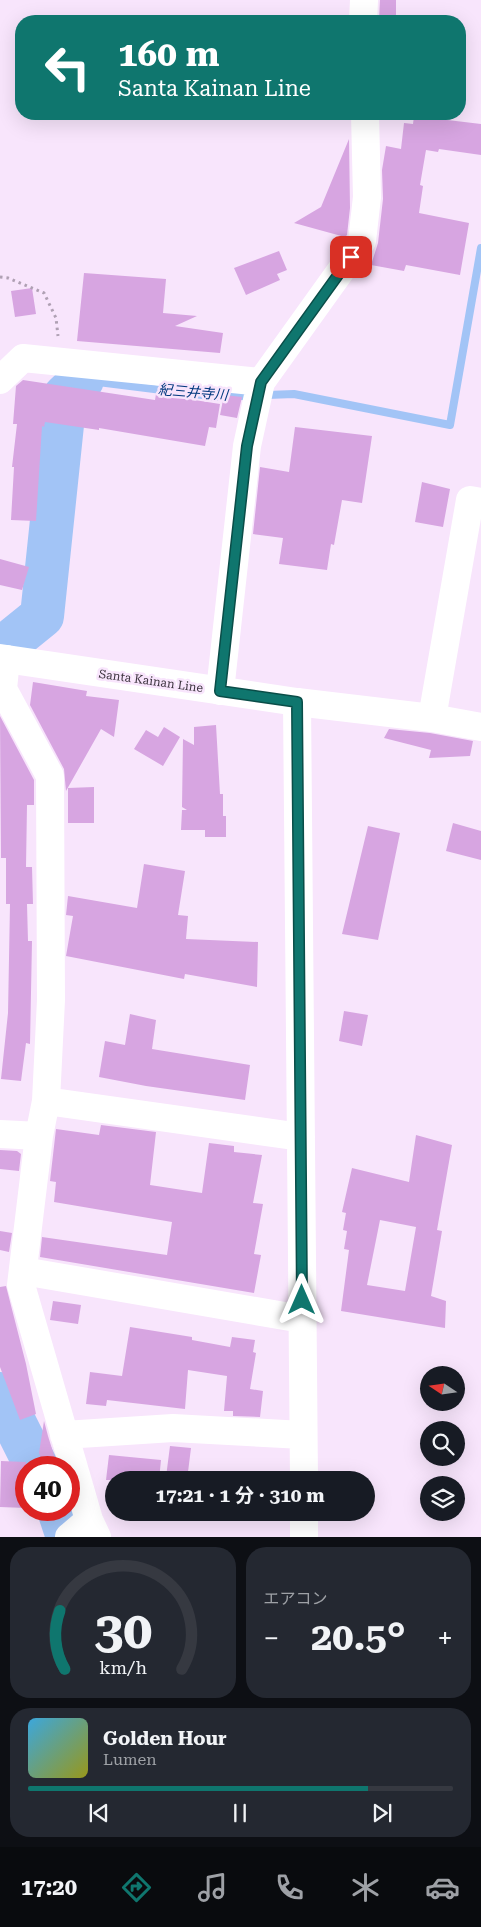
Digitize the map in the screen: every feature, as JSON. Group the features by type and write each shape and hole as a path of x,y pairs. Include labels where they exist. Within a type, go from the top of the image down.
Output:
{"street":[{"path":"363,15 364,0"},
{"path":"220,691 247,446 261,382 362,241 367,197 365,120"},
{"path":"0,380 23,358 261,382"},
{"path":"432,718 470,500 481,502"},
{"path":"3,659 1,690 50,776 51,1000 46,1101 39,1136 21,1285 93,1529 68,1537"},
{"name":"Santa Kainan Line","path":"3,659 297,702 432,718 481,727"},
{"path":"297,702 304,1471"},
{"path":"46,1101 301,1137"},
{"path":"0,1134 39,1136"},
{"path":"22,1271 302,1319"},
{"path":"64,1434 173,1428 304,1435"},
{"path":"304,1521 304,1537"}],"path":[{"path":"0,277 8,278 44,293 56,318 61,361"}],"building":[{"path":"380,0 396,0 396,15 379,15"},
{"path":"414,120 448,120 481,124 481,155 439,149 438,152 426,150 420,185 423,186 419,213 469,223 460,275 406,265 404,271 371,265 378,243 383,199 382,170 386,146 401,149 404,123 413,124"},
{"path":"349,139 350,208 347,235 345,237 294,223 321,207"},
{"path":"279,251 287,270 277,274 280,280 246,295 234,268"},
{"path":"84,273 166,279 163,313 197,316 175,326 223,333 220,353 77,341"},
{"path":"32,288 36,314 15,317 11,291"},
{"path":"23,380 155,400 156,394 220,404 216,428 209,427 205,446 99,428 99,430 45,422 44,427 42,426 36,521 11,520 14,467 12,467 17,424 13,424 16,386"},
{"path":"224,395 242,397 237,418 220,415"},
{"path":"295,427 372,436 362,503 342,500 334,545 331,544 327,570 279,564 283,538 253,534 260,467 289,472"},
{"path":"422,482 450,489 443,527 415,522"},
{"path":"0,559 29,567 22,590 0,585"},
{"path":"33,682 87,691 86,696 119,700 114,737 101,729 66,791 64,769 30,705"},
{"path":"0,716 34,780 34,805 27,805 26,867 32,867 33,904 27,904 28,941 32,941 30,1044 26,1043 21,1081 1,1079 8,1013 10,904 6,904 6,858 1,858"},
{"path":"216,725 220,794 223,794 223,816 226,816 226,837 205,837 205,830 181,830 182,810 187,810 182,807 183,739 194,745 194,727"},
{"path":"164,727 180,737 163,766 134,749 146,730 158,737"},
{"path":"389,729 430,733 473,741 470,756 429,758 431,750 384,738"},
{"path":"94,787 94,823 68,823 68,788"},
{"path":"453,823 481,831 481,860 446,851"},
{"path":"368,826 400,833 378,940 342,934"},
{"path":"144,864 185,871 178,915 188,916 186,939 258,942 257,987 185,974 184,979 66,956 73,916 66,915 68,896 137,908"},
{"path":"344,1011 368,1015 362,1046 339,1041"},
{"path":"130,1014 156,1020 152,1049 250,1065 245,1100 146,1086 99,1077 105,1041 125,1045"},
{"path":"101,1125 156,1132 150,1185 202,1193 209,1143 234,1146 234,1152 262,1155 253,1203 263,1204 254,1254 261,1255 254,1293 40,1257 42,1237 167,1255 172,1222 54,1202 56,1182 50,1181 56,1129 99,1135"},
{"path":"416,1135 452,1145 437,1230 442,1231 431,1296 446,1301 445,1328 341,1311 349,1250 344,1249 347,1231 343,1230 346,1213 342,1212 352,1168 409,1182","holes":["380,1220 416,1227 405,1291 367,1285"]},
{"path":"0,1150 17,1151 21,1154 19,1171 0,1169"},
{"path":"0,1231 12,1233 9,1252 0,1250"},
{"path":"6,1286 26,1364 36,1414 20,1420 0,1367 0,1287"},
{"path":"53,1301 81,1305 78,1324 50,1320"},
{"path":"130,1327 192,1337 192,1340 230,1347 232,1337 255,1340 253,1352 256,1353 250,1389 263,1391 260,1417 233,1416 233,1411 224,1411 227,1376 188,1370 185,1409 107,1400 106,1406 86,1404 90,1372 122,1376"},
{"path":"44,1421 54,1456 40,1456 39,1453"},
{"path":"170,1446 191,1448 188,1471 167,1471"},
{"path":"109,1455 161,1460 160,1471 107,1471"},
{"path":"1,1461 15,1462 15,1508 0,1507"}],"waterway":[{"name":"紀三井寺川","path":"82,380 218,397 294,394 450,425 481,248"},
{"name":"紀三井寺川","path":"0,650 42,616 65,396 82,380"},
{"name":"紀三井寺川","path":"0,1394 31,1456"},
{"name":"紀三井寺川","path":"63,1521 68,1537"}],"route":[{"path":"302,1300 297,702 220,691 247,446 261,382 351,257"}]}
